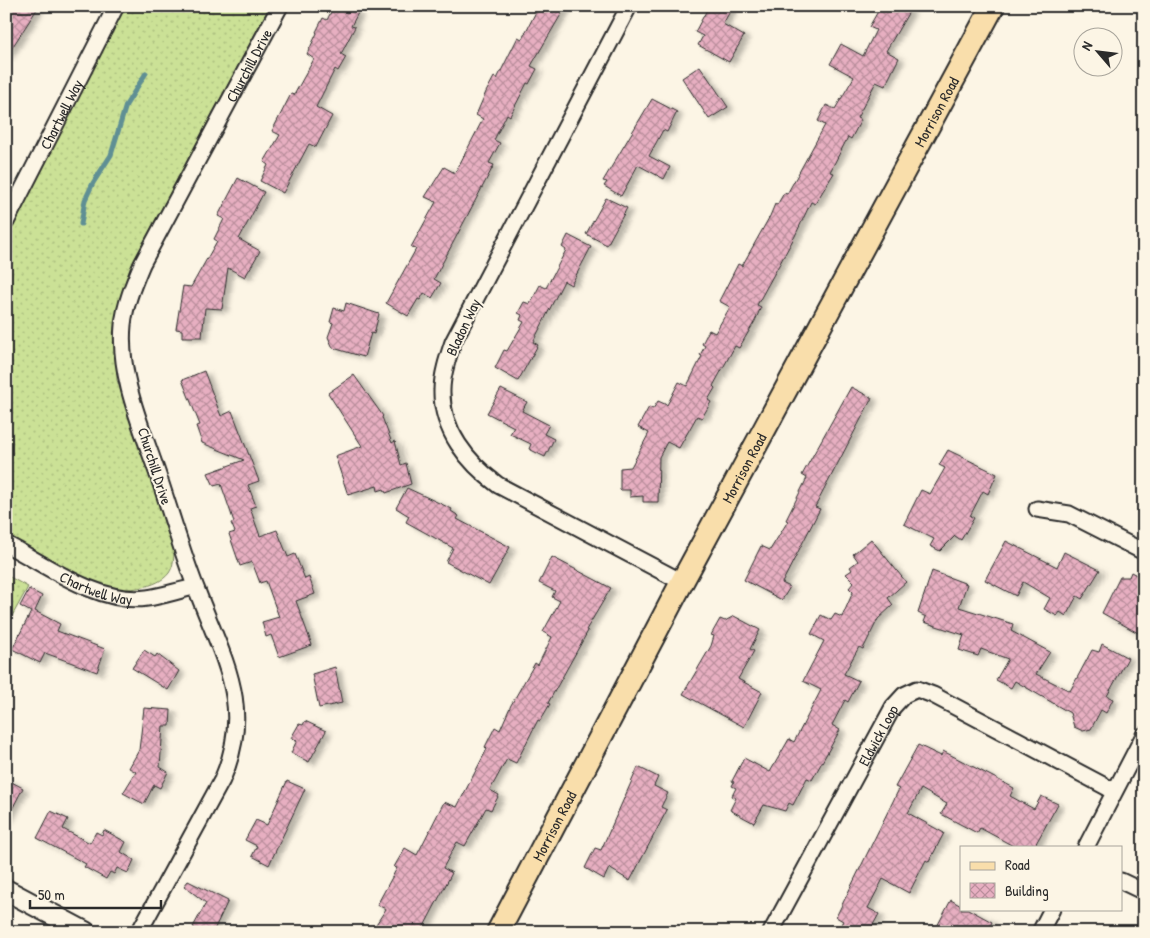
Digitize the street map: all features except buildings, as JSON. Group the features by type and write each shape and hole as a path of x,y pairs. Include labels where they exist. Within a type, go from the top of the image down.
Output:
{"main road":[{"name":"Morrison Road","path":"498,932 682,582 993,6"},
{"path":"6,890 85,932"}],"street":[{"name":"Chartwell Way","path":"6,222 116,6"},
{"name":"Churchill Drive","path":"140,932 222,780 235,742 237,708 232,680 195,586 126,377 123,324 130,295 142,264 280,6"},
{"name":"Bladon Way","path":"629,6 453,342 441,389 442,408 448,426 466,455 479,471 498,485 682,582"},
{"path":"1036,509 1069,514 1144,552"},
{"name":"Chartwell Way","path":"6,544 82,584 112,597 146,598 195,586"},
{"name":"Eldwick Loop","path":"770,932 893,707 904,695 917,689 933,695 1114,791"},
{"path":"1086,846 1144,735"},
{"path":"1122,881 1144,892"},
{"path":"1040,932 1051,910"}],"green space":[{"path":"115,6 270,6 130,268 114,328 117,380 174,547 172,567 164,578 141,588 132,589 108,587 96,583 6,534 6,238"},
{"path":"6,575 28,587 6,627"}],"waterway":[{"path":"81,224 85,200 93,183 111,155 126,105 146,73"}]}
